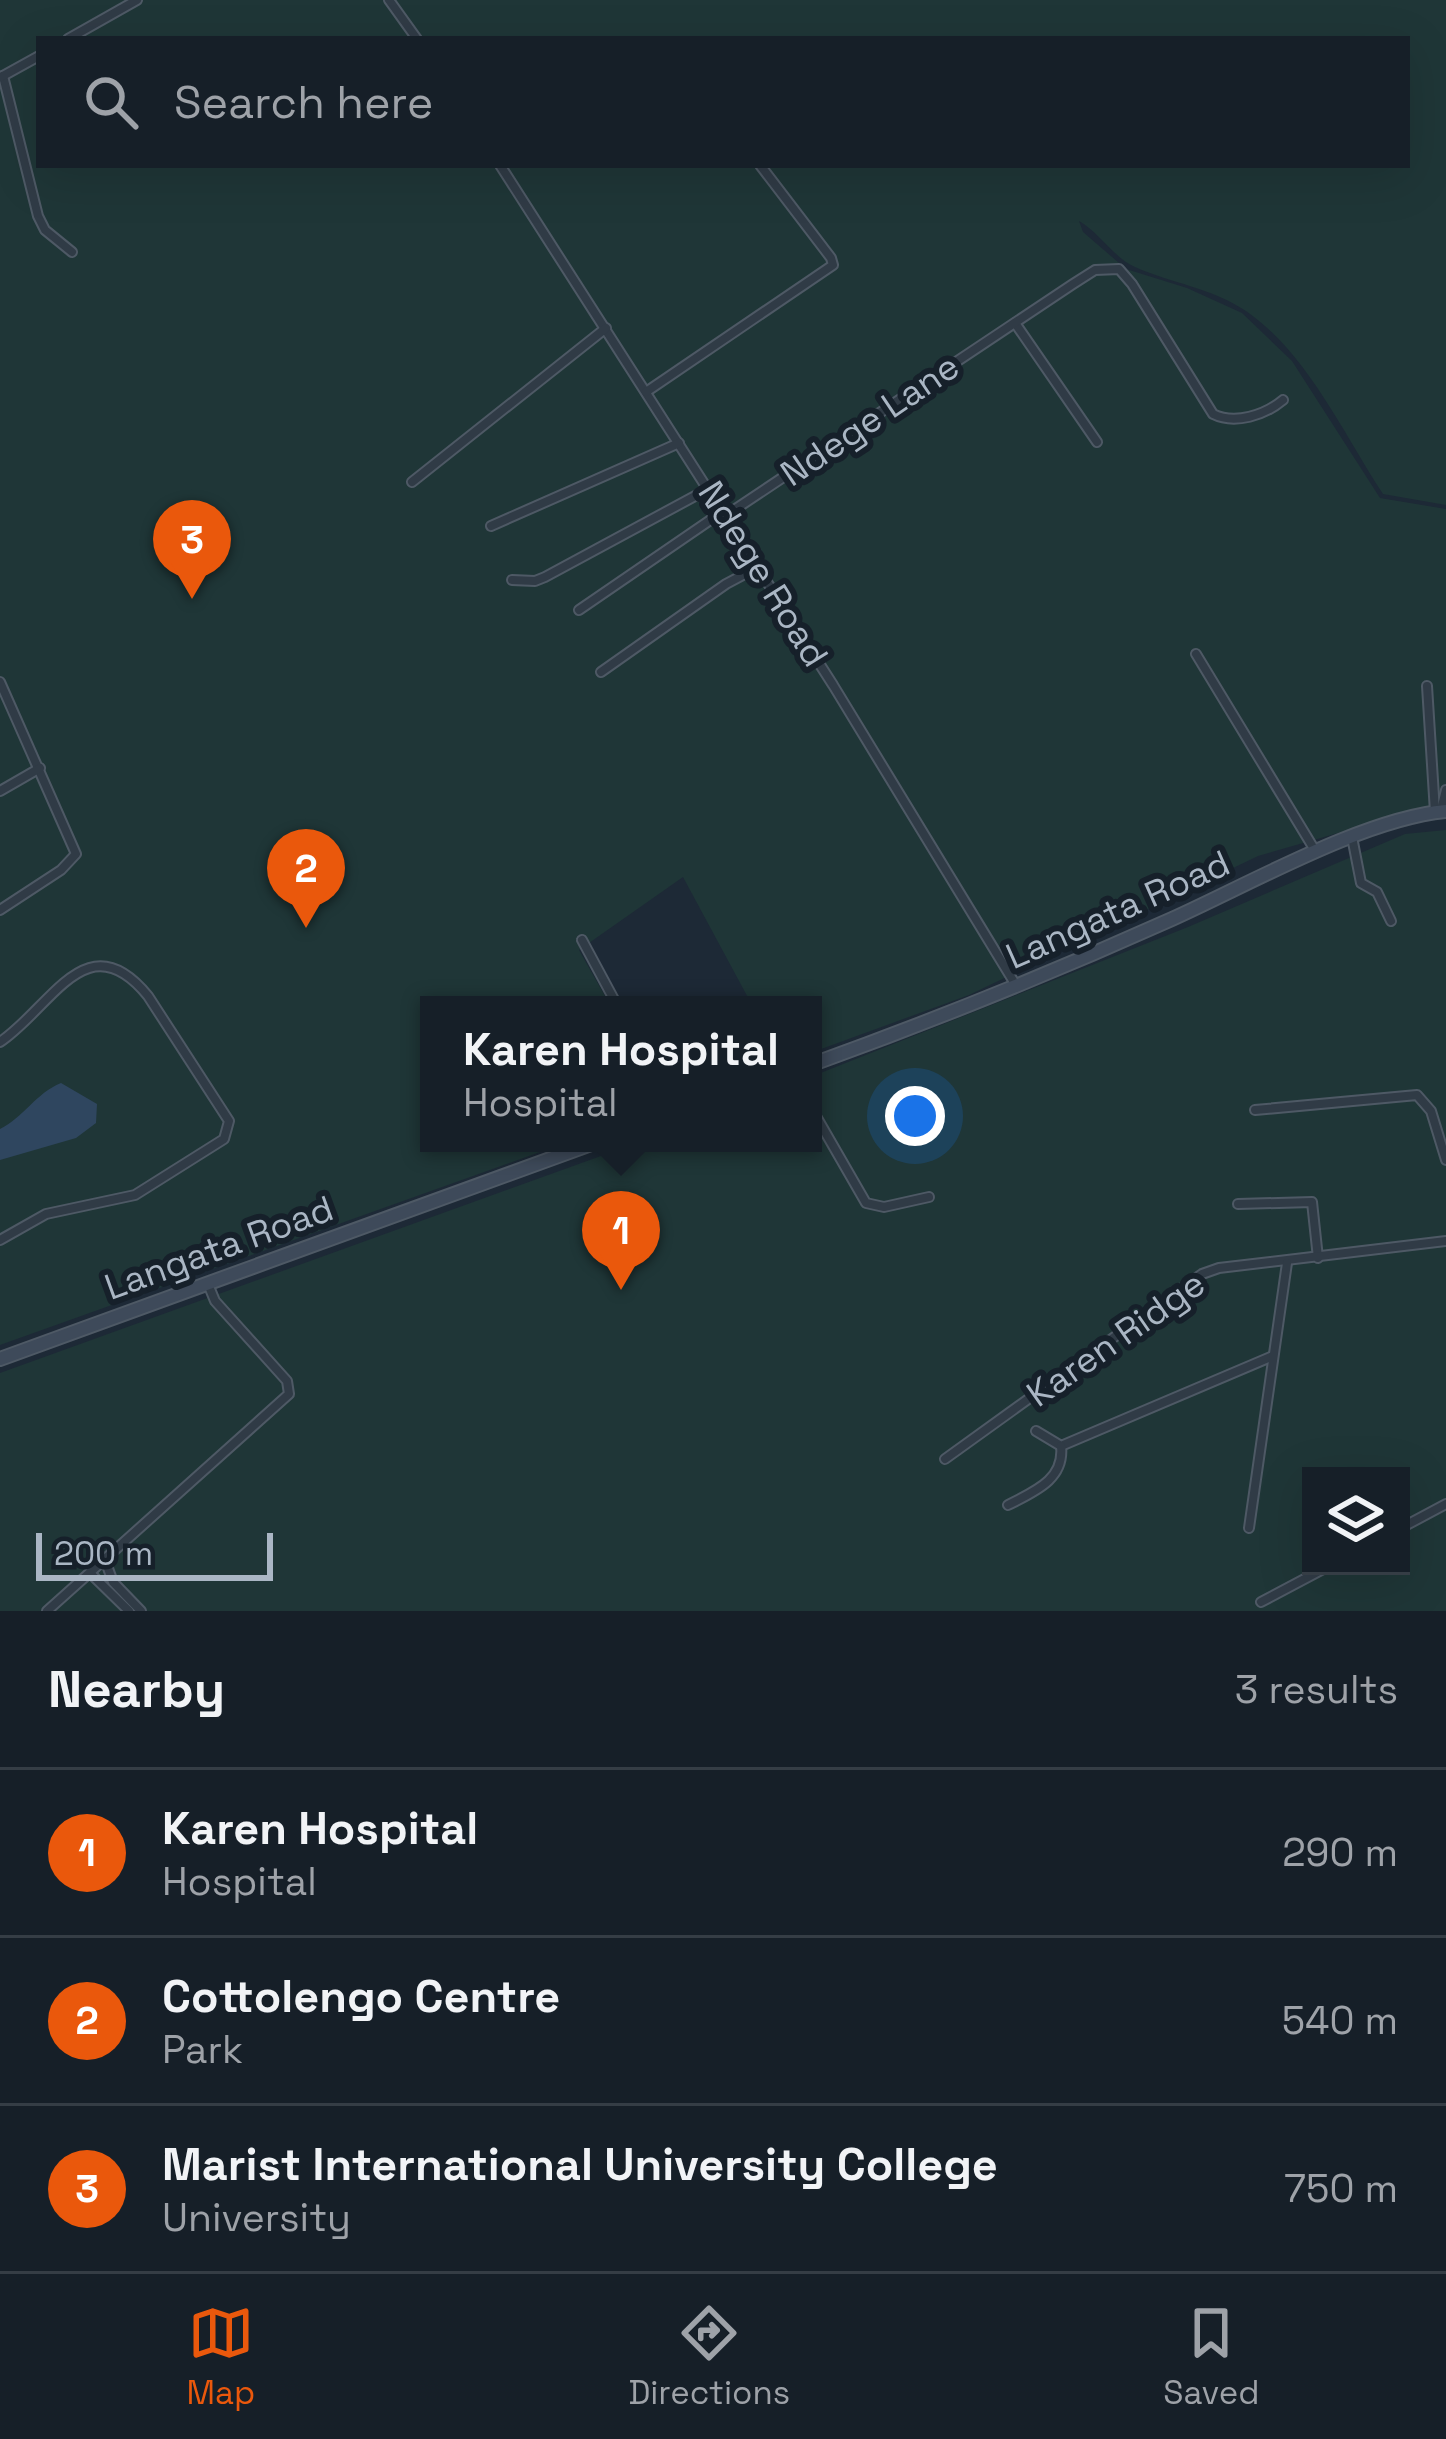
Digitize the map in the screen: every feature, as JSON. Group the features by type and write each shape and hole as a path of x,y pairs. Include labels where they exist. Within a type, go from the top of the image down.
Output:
{"main road":[{"name":"Langata Road","path":"822,1061 1018,988 1352,837 1441,812"},
{"name":"Langata Road","path":"0,1359 569,1152"}],"street":[{"path":"73,36 137,0"},
{"path":"389,0 415,36"},
{"path":"36,58 2,77 38,216 45,230 72,252"},
{"name":"Ndege Road","path":"502,168 758,567 1018,988"},
{"path":"646,392 832,265 831,257 762,168"},
{"name":"Ndege Lane","path":"579,610 1095,270 1114,267 1132,284 1213,414 1227,420 1265,414 1283,400"},
{"path":"1016,322 1096,442"},
{"path":"412,482 606,328"},
{"path":"491,526 679,442"},
{"path":"512,580 544,577 708,489"},
{"path":"601,672 726,584 758,567"},
{"path":"1196,654 1317,853"},
{"path":"0,682 76,854 61,870 0,910"},
{"path":"1427,686 1441,812"},
{"path":"0,791 40,768"},
{"path":"1441,812 1446,790"},
{"path":"1352,837 1361,883 1377,892 1391,921"},
{"path":"581,940 612,996"},
{"path":"0,1042 74,974 112,965 134,978 148,996 230,1121 224,1139 154,1185 105,1204 46,1214 0,1240"},
{"path":"1255,1110 1417,1095 1431,1111 1446,1160"},
{"path":"822,1127 866,1203 884,1207 929,1197"},
{"path":"1238,1204 1312,1202 1318,1258"},
{"name":"Karen Ridge","path":"944,1459 1202,1274 1219,1268 1446,1241"},
{"path":"1250,1528 1287,1263"},
{"path":"47,1611 291,1390 215,1300 208,1284"},
{"path":"1060,1446 1274,1355"},
{"path":"1008,1505 1054,1476 1063,1454 1060,1446 1036,1431"},
{"path":"1410,1523 1446,1504"},
{"path":"105,1559 112,1582 141,1611"},
{"path":"90,1573 129,1611"},
{"path":"1261,1602 1311,1575"}],"green space":[{"path":"0,0 1446,0 1446,505 1383,494 1306,371 1268,328 1219,297 1135,267 1079,221 1083,232 1126,269 1187,288 1242,313 1292,361 1380,498 1446,509 1446,802 1258,856 969,995 822,1049 822,996 747,996 683,877 579,950 605,996 420,996 420,1152 540,1152 0,1345"},
{"path":"1446,830 1446,1611 0,1611 0,1373 612,1152 822,1152 822,1072 1188,927 1405,834"}],"water":[{"path":"61,1083 97,1104 96,1123 76,1138 0,1160 0,1129"}],"place":[{"name":"Marist International University College","path":"192,599"},
{"name":"Cottolengo Centre","path":"306,928"},
{"name":"Karen Hospital","path":"621,1290"}]}
